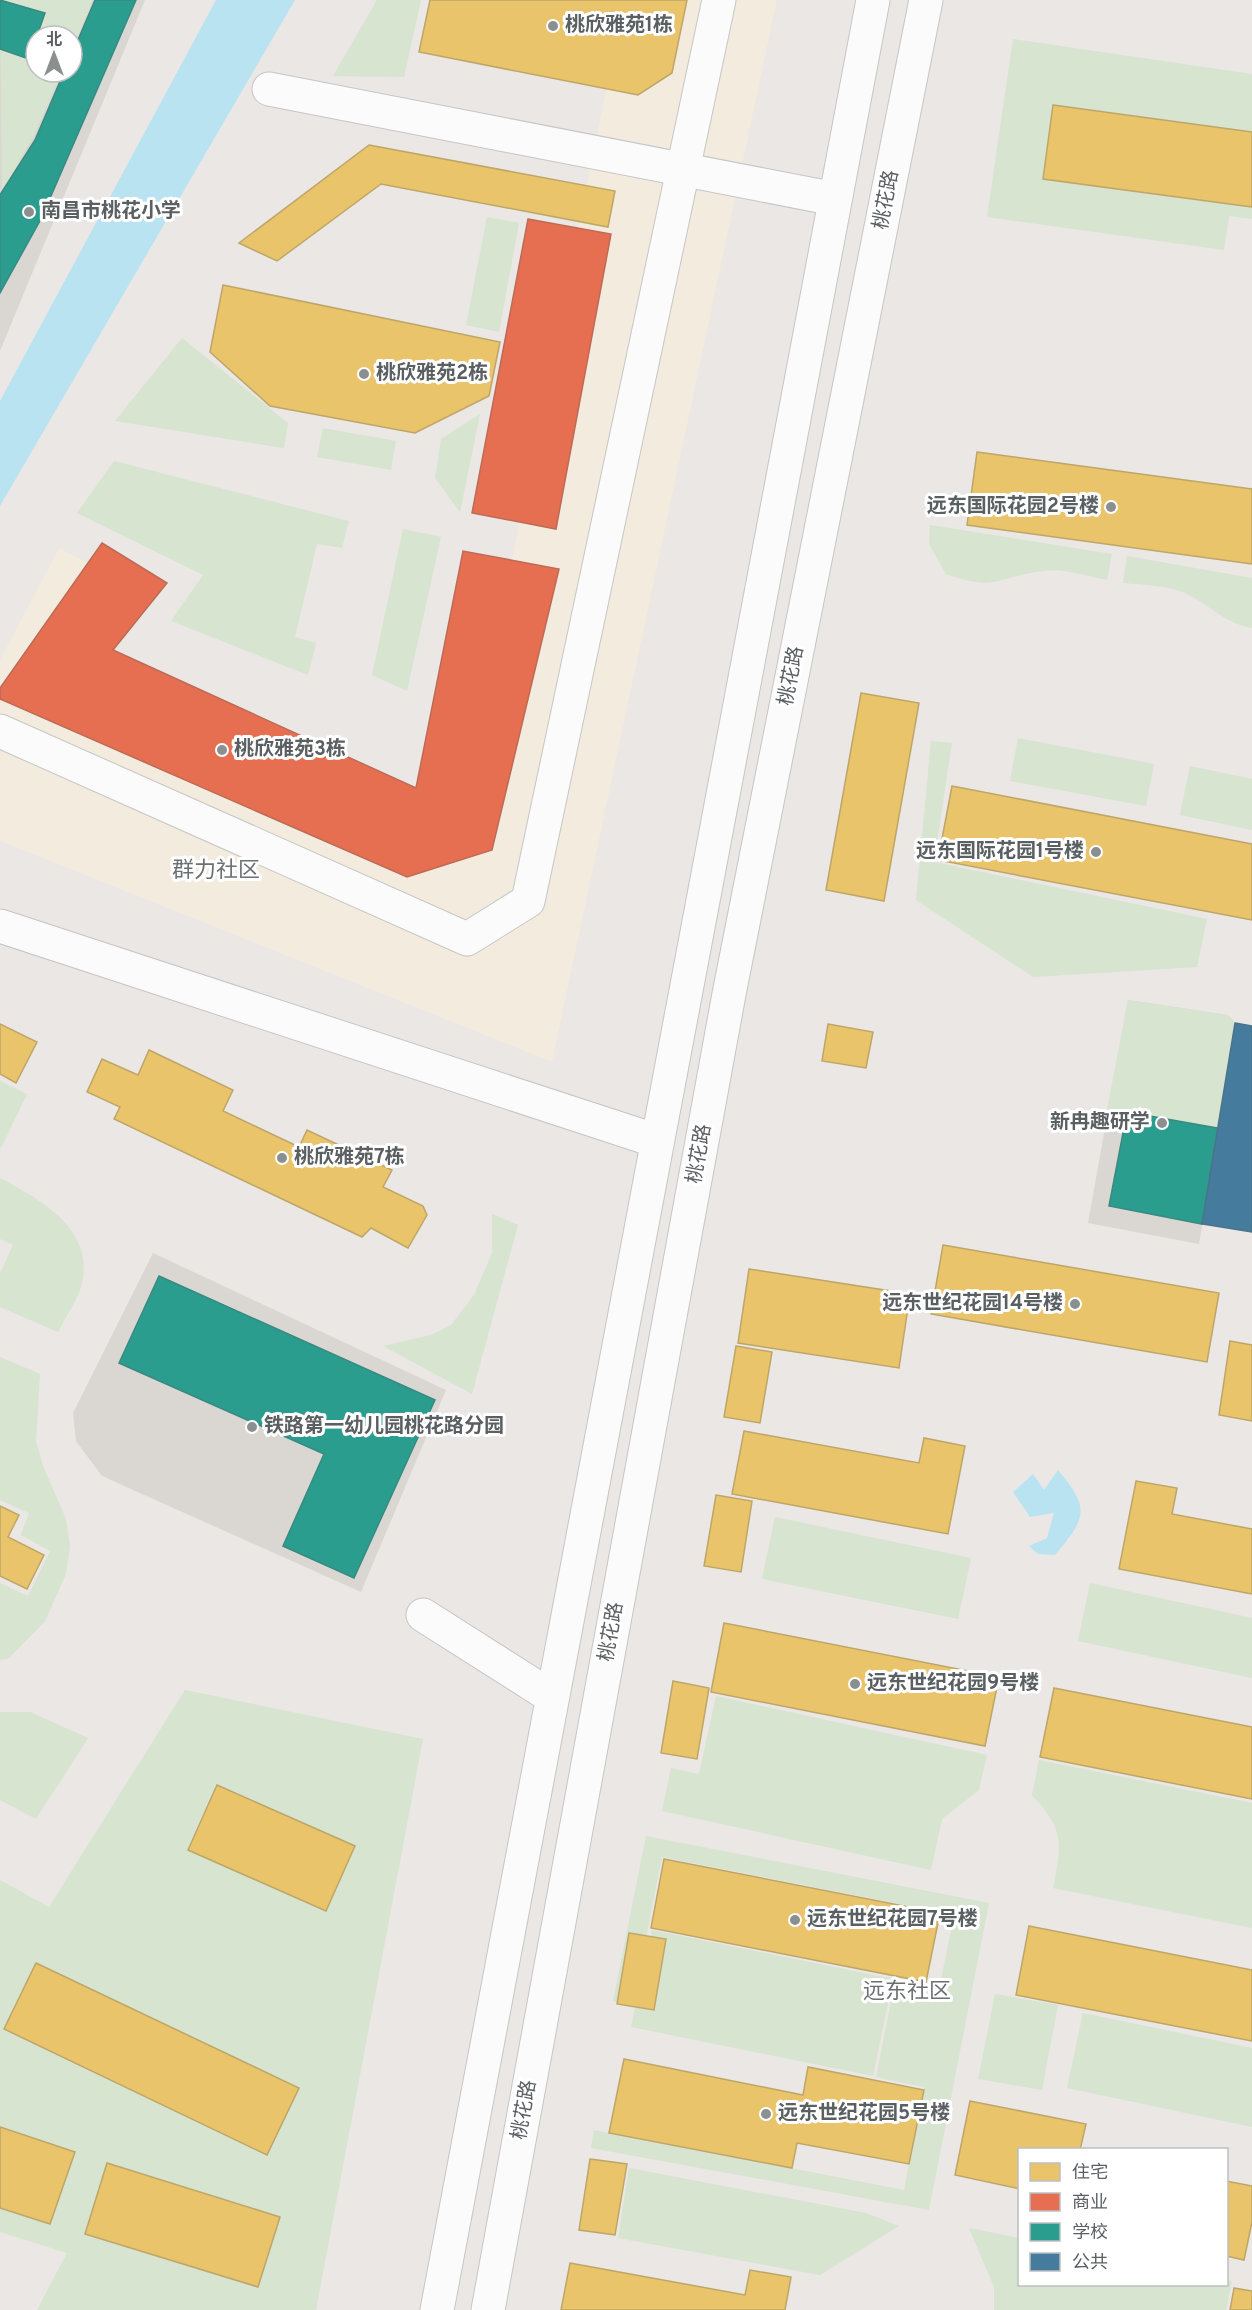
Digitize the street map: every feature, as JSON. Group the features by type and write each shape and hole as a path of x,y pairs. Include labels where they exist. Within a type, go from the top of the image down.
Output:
{"main road":[{"path":"0,731 467,939 528,901 719,0"},
{"path":"437,2310 873,0"},
{"name":"桃花路","path":"488,2310 729,993 926,0"},
{"path":"269,89 835,199"},
{"path":"0,926 657,1141"},
{"path":"423,1616 552,1697"}],"shaded area":[{"name":"南昌市桃花小学","path":"0,0 145,0 0,351"},
{"path":"624,0 777,0 552,1062 0,841 0,660 59,548 116,577 51,687 461,813"},
{"name":"新冉趣研学","path":"1128,1000 1228,1015 1235,1023 1199,1244 1088,1223"},
{"name":"铁路第一幼儿园桃花路分园","path":"153,1253 446,1390 361,1592 102,1476 76,1441 73,1413"}],"green space":[{"path":"0,0 93,0 83,24 24,24 24,84 57,84 32,139 2,191"},
{"path":"377,0 421,0 404,77 333,76"},
{"path":"1013,39 1252,74 1252,219 1229,216 1224,250 987,217"},
{"path":"487,217 519,223 499,332 466,325"},
{"path":"182,338 288,423 284,448 115,421"},
{"path":"480,414 460,512 435,478 441,439"},
{"path":"323,428 396,441 391,470 317,457"},
{"path":"114,461 349,521 342,548 317,544 295,637 316,643 308,675 171,621 203,575 77,513"},
{"path":"930,525 1112,554 1107,580 1050,570 986,583 946,574 929,544"},
{"path":"403,529 441,537 407,691 372,675"},
{"path":"1127,556 1252,578 1252,628 1234,623 1180,591 1123,583"},
{"path":"1018,738 1154,764 1146,806 1010,781"},
{"path":"931,741 952,743 934,862 1207,919 1197,967 1033,977 916,900"},
{"path":"1190,766 1252,779 1252,830 1180,815"},
{"path":"1128,1000 1228,1015 1235,1023 1218,1128 1107,1110"},
{"path":"0,1081 27,1094 1,1148 0,1148"},
{"path":"0,1178 32,1196 62,1219 73,1233 81,1249 84,1267 81,1287 58,1332 0,1307 0,1274 13,1245 0,1239"},
{"path":"492,1214 518,1225 472,1394 383,1346 431,1335 451,1325 474,1295 492,1253"},
{"path":"0,1357 40,1374 36,1441 43,1466 66,1519 70,1546 66,1574 45,1621 8,1659 0,1660 0,1583 28,1596 50,1551 21,1535 29,1513 0,1500"},
{"path":"775,1517 971,1558 958,1619 762,1579"},
{"path":"1090,1583 1252,1618 1252,1678 1078,1641"},
{"path":"185,1690 423,1739 316,2310 37,2310 67,2253 0,2232 0,1880 49,1907"},
{"path":"716,1696 987,1755 979,1790 942,1819 931,1870 662,1811 671,1768 699,1774"},
{"path":"0,1712 30,1712 88,1738 36,1819 0,1800"},
{"path":"1039,1760 1252,1803 1252,1928 1053,1888 1059,1848 1056,1828 1043,1807 1032,1795"},
{"path":"646,1836 989,1903 929,2210 591,2148 594,2130 904,2190 924,2087 876,2077 893,1991 937,1999 951,1931 946,1913 662,1857 633,2004 613,2001"},
{"path":"652,1930 893,1979 873,2076 631,2027"},
{"path":"995,1994 1058,2005 1042,2090 978,2079"},
{"path":"1083,2013 1252,2048 1252,2127 1067,2088"},
{"path":"629,2168 866,2213 899,2226 820,2275 618,2238"},
{"path":"969,2228 1018,2238 1018,2286 1228,2286 1228,2280 1232,2281 1226,2310 994,2310 994,2287"}],"water":[{"path":"216,0 295,0 0,506 0,401"},
{"path":"1058,1470 1069,1483 1080,1504 1078,1522 1055,1555 1038,1554 1029,1546 1047,1538 1054,1513 1030,1517 1013,1492 1033,1474 1044,1490"}],"building: 住宅":[{"name":"桃欣雅苑1栋","path":"430,0 687,0 672,73 638,95 419,52"},
{"path":"1053,105 1252,132 1252,207 1043,179"},
{"path":"369,145 615,191 608,227 381,184 277,261 239,243"},
{"name":"桃欣雅苑2栋","path":"223,285 500,342 489,396 415,433 270,406 210,352"},
{"name":"远东国际花园2号楼","path":"977,452 1252,489 1252,564 967,525"},
{"name":"桃欣雅苑3栋","path":"116,658 362,768 328,842 82,732"},
{"path":"861,693 919,703 884,901 826,890"},
{"name":"远东国际花园1号楼","path":"952,786 1252,844 1252,920 938,860"},
{"path":"0,1024 37,1042 16,1083 0,1074"},
{"path":"828,1024 873,1032 866,1068 822,1061"},
{"name":"桃欣雅苑7栋","path":"149,1050 233,1090 223,1111 299,1147 307,1130 392,1170 383,1187 423,1206 427,1215 408,1248 371,1228 362,1237 114,1119 120,1107 87,1092 102,1059 138,1075"},
{"name":"远东世纪花园14号楼","path":"943,1245 1219,1293 1207,1362 931,1314"},
{"path":"749,1269 910,1294 899,1368 738,1343"},
{"path":"1230,1341 1252,1345 1252,1421 1219,1415"},
{"path":"736,1346 772,1352 760,1423 724,1417"},
{"path":"744,1431 919,1463 924,1438 965,1446 948,1534 732,1494"},
{"path":"1136,1481 1177,1488 1172,1514 1252,1529 1252,1594 1119,1569"},
{"path":"716,1495 752,1501 741,1572 704,1566"},
{"path":"0,1506 19,1515 8,1537 44,1555 27,1589 0,1576"},
{"name":"远东世纪花园9号楼","path":"724,1623 999,1677 985,1746 711,1692"},
{"path":"673,1681 709,1688 697,1759 661,1753"},
{"path":"1054,1688 1252,1727 1252,1799 1040,1757"},
{"path":"217,1785 355,1846 326,1911 188,1850"},
{"name":"远东世纪花园7号楼","path":"664,1859 940,1913 926,1982 651,1928"},
{"path":"1029,1926 1252,1970 1252,2041 1016,1995"},
{"path":"629,1933 666,1939 654,2010 617,2004"},
{"path":"36,1963 299,2088 267,2155 4,2029"},
{"name":"远东世纪花园5号楼","path":"624,2059 803,2095 808,2067 924,2090 909,2164 797,2143 792,2168 609,2133"},
{"path":"970,2101 1086,2124 1080,2148 1018,2148 1018,2189 955,2175"},
{"path":"0,2127 75,2152 50,2224 0,2208"},
{"path":"590,2159 627,2164 615,2235 579,2230"},
{"path":"107,2163 280,2217 258,2287 85,2234"},
{"path":"1228,2181 1252,2186 1252,2222 1244,2260 1228,2256"},
{"path":"570,2263 745,2295 750,2270 791,2277 785,2310 561,2310"},
{"path":"1234,2288 1252,2291 1252,2310 1230,2310"}],"building: 商业":[{"path":"528,219 611,234 556,529 472,513"},
{"path":"102,543 167,583 113,650 416,788 463,551 559,569 492,850 407,877 0,699 0,688"}],"building: 学校":[{"path":"0,0 45,13 41,24 24,24 24,57 0,49"},
{"path":"95,0 136,0 41,219 0,293 0,195 35,140 59,84 84,84 84,26"},
{"path":"1127,1112 1218,1128 1202,1224 1109,1206"},
{"path":"159,1276 435,1400 354,1578 283,1546 324,1454 119,1363"}],"building: 公共":[{"path":"1235,1023 1252,1026 1252,1232 1202,1224"}],"place":[{"name":"桃欣雅苑1栋","path":"553,26"},
{"name":"南昌市桃花小学","path":"29,212"},
{"name":"桃欣雅苑2栋","path":"364,374"},
{"name":"远东国际花园2号楼","path":"1111,507"},
{"name":"桃欣雅苑3栋","path":"222,750"},
{"name":"远东国际花园1号楼","path":"1096,852"},
{"name":"新冉趣研学","path":"1162,1123"},
{"name":"桃欣雅苑7栋","path":"282,1158"},
{"name":"远东世纪花园14号楼","path":"1075,1304"},
{"name":"铁路第一幼儿园桃花路分园","path":"252,1427"},
{"name":"远东世纪花园9号楼","path":"855,1684"},
{"name":"远东世纪花园7号楼","path":"795,1920"},
{"name":"远东世纪花园5号楼","path":"766,2114"}],"district":[{"name":"群力社区","path":"216,871"},
{"name":"远东社区","path":"907,1992"}]}
